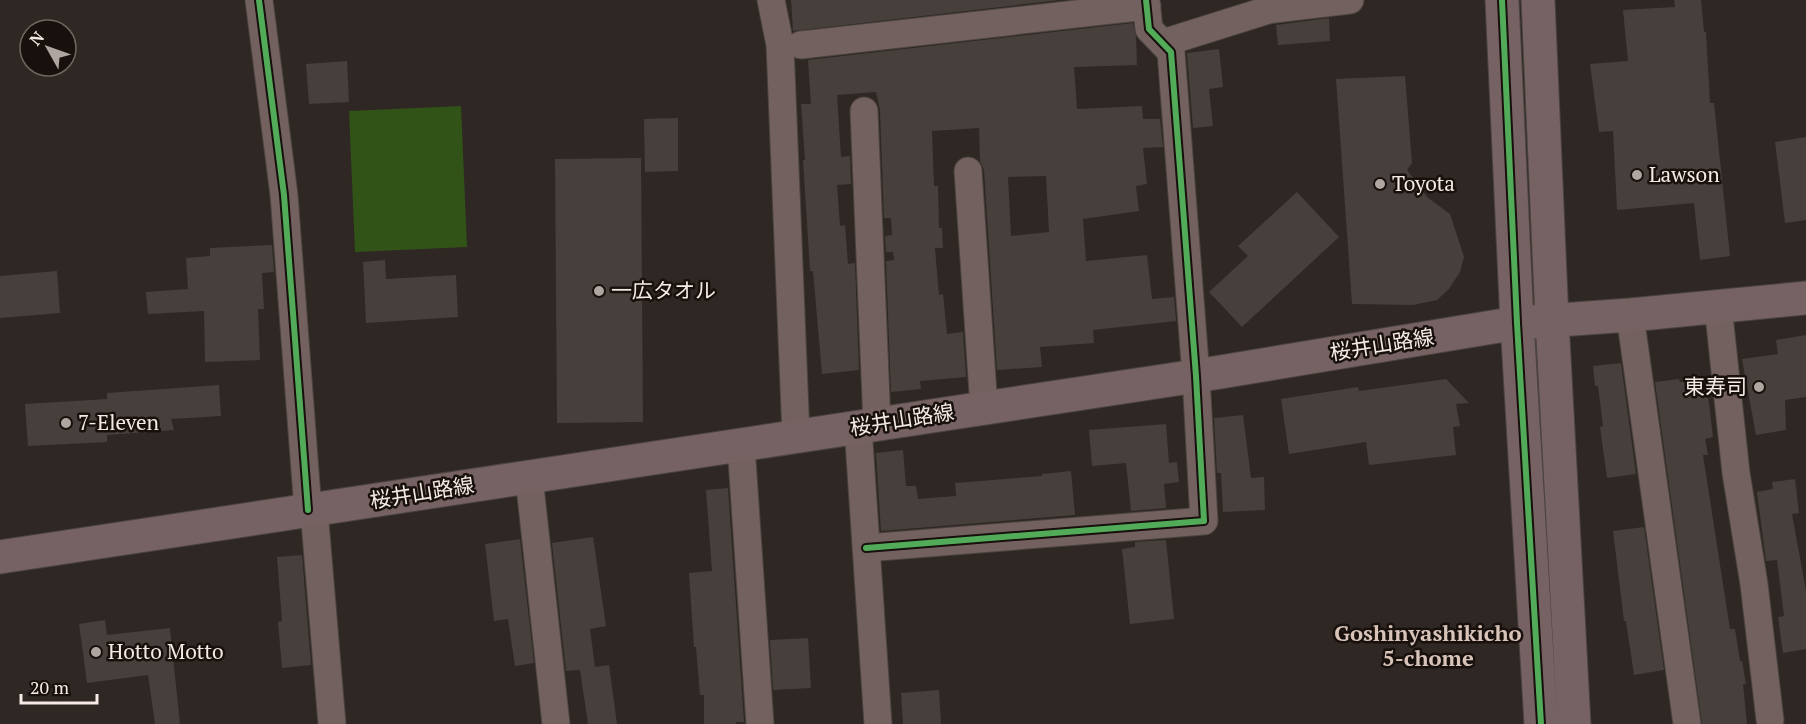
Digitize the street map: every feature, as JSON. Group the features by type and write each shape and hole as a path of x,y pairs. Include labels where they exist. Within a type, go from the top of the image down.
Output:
{"main road":[{"path":"1502,0 1517,322 1541,724"},
{"path":"1538,0 1552,320 1574,724"},
{"name":"桜井山路線","path":"0,557 1196,376 1517,322 1630,315 1806,298"}],"street":[{"path":"259,0 285,195 311,510 332,724"},
{"path":"771,0 780,45 796,436"},
{"path":"1163,43 1268,10 1350,0"},
{"path":"801,45 1147,3 1149,29 1171,52 1196,376 1204,521 866,548"},
{"path":"864,111 866,548 878,724"},
{"path":"968,171 984,408"},
{"path":"1718,306 1736,473 1754,584 1770,720"},
{"path":"1630,315 1687,724"},
{"path":"741,445 760,724"},
{"path":"529,477 556,724"}],"green space":[{"path":"461,106 467,247 355,252 349,111"}],"building":[{"path":"791,0 1060,0 793,31"},
{"path":"1674,0 1701,0 1704,32 1706,32 1710,103 1714,103 1730,256 1700,260 1694,203 1617,210 1613,131 1599,132 1590,64 1628,61 1623,10 1675,7"},
{"path":"1329,18 1330,41 1278,45 1276,25"},
{"path":"1133,23 1137,65 1074,67 1077,109 1142,106 1143,119 1160,119 1163,147 1143,148 1147,184 1136,186 1139,211 1083,219 1086,261 1147,255 1152,299 1174,297 1176,321 1093,330 1094,343 1040,347 1042,367 997,370 984,170 980,161 979,128 932,131 934,186 938,186 939,228 942,228 943,248 935,248 939,295 943,294 947,334 963,332 966,377 920,381 921,389 891,392 886,261 894,260 893,252 886,252 885,236 892,235 891,218 884,218 880,110 876,92 837,95 841,157 850,156 851,184 837,185 840,226 845,225 848,264 855,263 859,370 822,374 813,271 810,271 803,160 805,160 801,104 811,104 808,60","holes":["1046,176 1049,232 1011,236 1008,177"]},
{"path":"1219,49 1223,87 1209,89 1213,126 1193,128 1187,53"},
{"path":"347,61 349,102 309,104 306,64"},
{"name":"Toyota","path":"1405,76 1412,163 1407,170 1427,197 1450,214 1464,257 1460,272 1449,289 1437,300 1413,305 1352,304 1336,79"},
{"path":"678,118 678,171 645,172 644,119"},
{"path":"1806,137 1806,220 1785,223 1775,142"},
{"name":"一広タオル","path":"641,158 643,422 557,423 555,159"},
{"path":"1297,192 1339,237 1242,327 1209,292 1248,256 1238,246"},
{"path":"272,245 274,272 262,273 264,309 258,309 260,360 205,362 204,311 148,314 146,292 188,289 186,258 210,256 210,248"},
{"path":"385,260 386,279 456,275 458,317 366,323 363,262"},
{"path":"57,271 60,313 0,318 0,276"},
{"path":"1806,335 1806,397 1785,400 1786,430 1756,435 1742,359 1778,354 1776,340"},
{"path":"1621,363 1636,474 1607,478 1600,427 1603,426 1598,386 1595,386 1593,366"},
{"path":"1706,378 1713,437 1705,439 1708,455 1703,455 1730,629 1735,629 1746,684 1743,684 1747,724 1702,724 1655,382 1679,379 1680,382"},
{"path":"1446,379 1469,403 1456,404 1460,426 1453,427 1456,455 1369,465 1366,442 1289,454 1281,399 1358,387 1359,391"},
{"path":"219,385 221,416 171,419 174,430 107,435 107,442 28,446 25,404 107,399 107,393"},
{"path":"1243,415 1251,478 1264,477 1265,510 1223,512 1221,473 1217,473 1214,418"},
{"path":"1166,424 1169,463 1177,462 1179,482 1164,484 1166,508 1131,511 1126,463 1092,466 1089,430"},
{"path":"903,450 906,486 916,486 918,499 956,496 955,483 1042,476 1042,474 1071,471 1075,515 881,531 876,453"},
{"path":"1795,479 1799,513 1792,514 1806,591 1806,649 1783,653 1778,617 1784,616 1777,560 1766,561 1757,492 1773,489 1772,482"},
{"path":"728,488 744,722 704,724 704,695 700,695 696,647 694,647 689,573 712,571 706,490"},
{"path":"1644,527 1664,670 1634,675 1626,621 1624,621 1613,531"},
{"path":"593,537 606,626 590,629 595,667 609,665 617,724 588,724 580,670 566,671 552,543"},
{"path":"520,539 534,663 515,666 508,619 494,621 485,544"},
{"path":"1166,540 1174,619 1130,624 1122,549 1135,547 1135,542"},
{"path":"302,555 311,665 282,668 278,622 282,621 277,557"},
{"path":"105,620 107,635 170,628 180,724 155,724 148,675 87,683 79,624"},
{"path":"808,638 811,688 773,690 770,640"},
{"path":"939,690 941,724 903,724 901,693"}],"cycle path":[{"path":"259,0 284,195 308,510"},
{"path":"866,548 1204,521 1196,376 1171,52 1149,29 1146,0"},
{"path":"1502,0 1517,323 1541,724"}],"place":[{"name":"Lawson","path":"1637,175"},
{"name":"Toyota","path":"1380,184"},
{"name":"一広タオル","path":"599,291"},
{"name":"東寿司","path":"1759,387"},
{"name":"7-Eleven","path":"66,423"},
{"name":"Hotto Motto","path":"96,652"}],"district":[{"name":"Goshinyashikicho 5-chome","path":"1428,646"}]}
